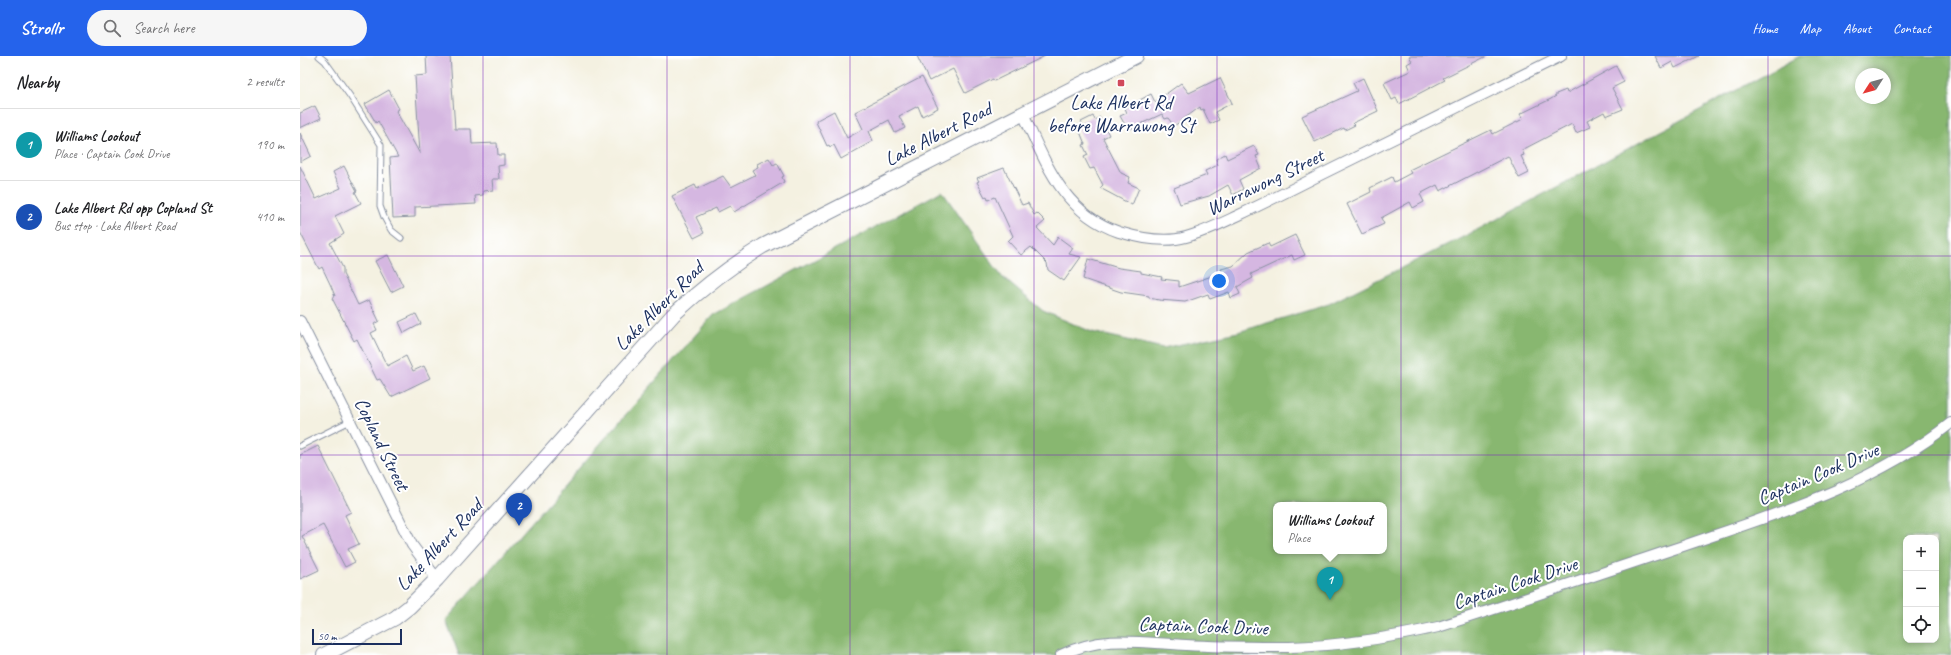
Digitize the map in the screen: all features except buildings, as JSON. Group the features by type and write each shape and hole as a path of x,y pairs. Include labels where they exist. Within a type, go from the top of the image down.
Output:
{"main road":[{"name":"Lake Albert Road","path":"324,655 394,618 409,607 437,579 647,344 700,289 731,266 763,246 1136,56"}],"street":[{"name":"Warrawong Street","path":"1023,114 1051,174 1064,194 1078,208 1097,221 1118,232 1139,237 1162,239 1185,238 1208,230 1561,56"},
{"name":"Copland Street","path":"301,326 412,545 437,579"},
{"name":"Captain Cook Drive","path":"1062,655 1091,643 1114,640 1186,645 1288,647 1357,642 1400,635 1438,626 1755,521 1818,498 1855,482 1897,460 1951,423"}],"lane":[{"path":"319,56 325,61 350,96 381,145 380,206 384,217 392,230 401,238"},
{"path":"300,446 350,421"}],"green space":[{"path":"1800,56 1951,56 1951,655 459,655 446,620 713,315 942,191 1002,277 1043,311 1092,332 1163,348 1238,332 1329,304 1475,231"}],"place":[{"name":"Lake Albert Rd before Warrawong St","path":"1121,83"},
{"name":"Lake Albert Rd opp Copland St","path":"519,526"},
{"name":"Williams Lookout","path":"1330,600"}]}
